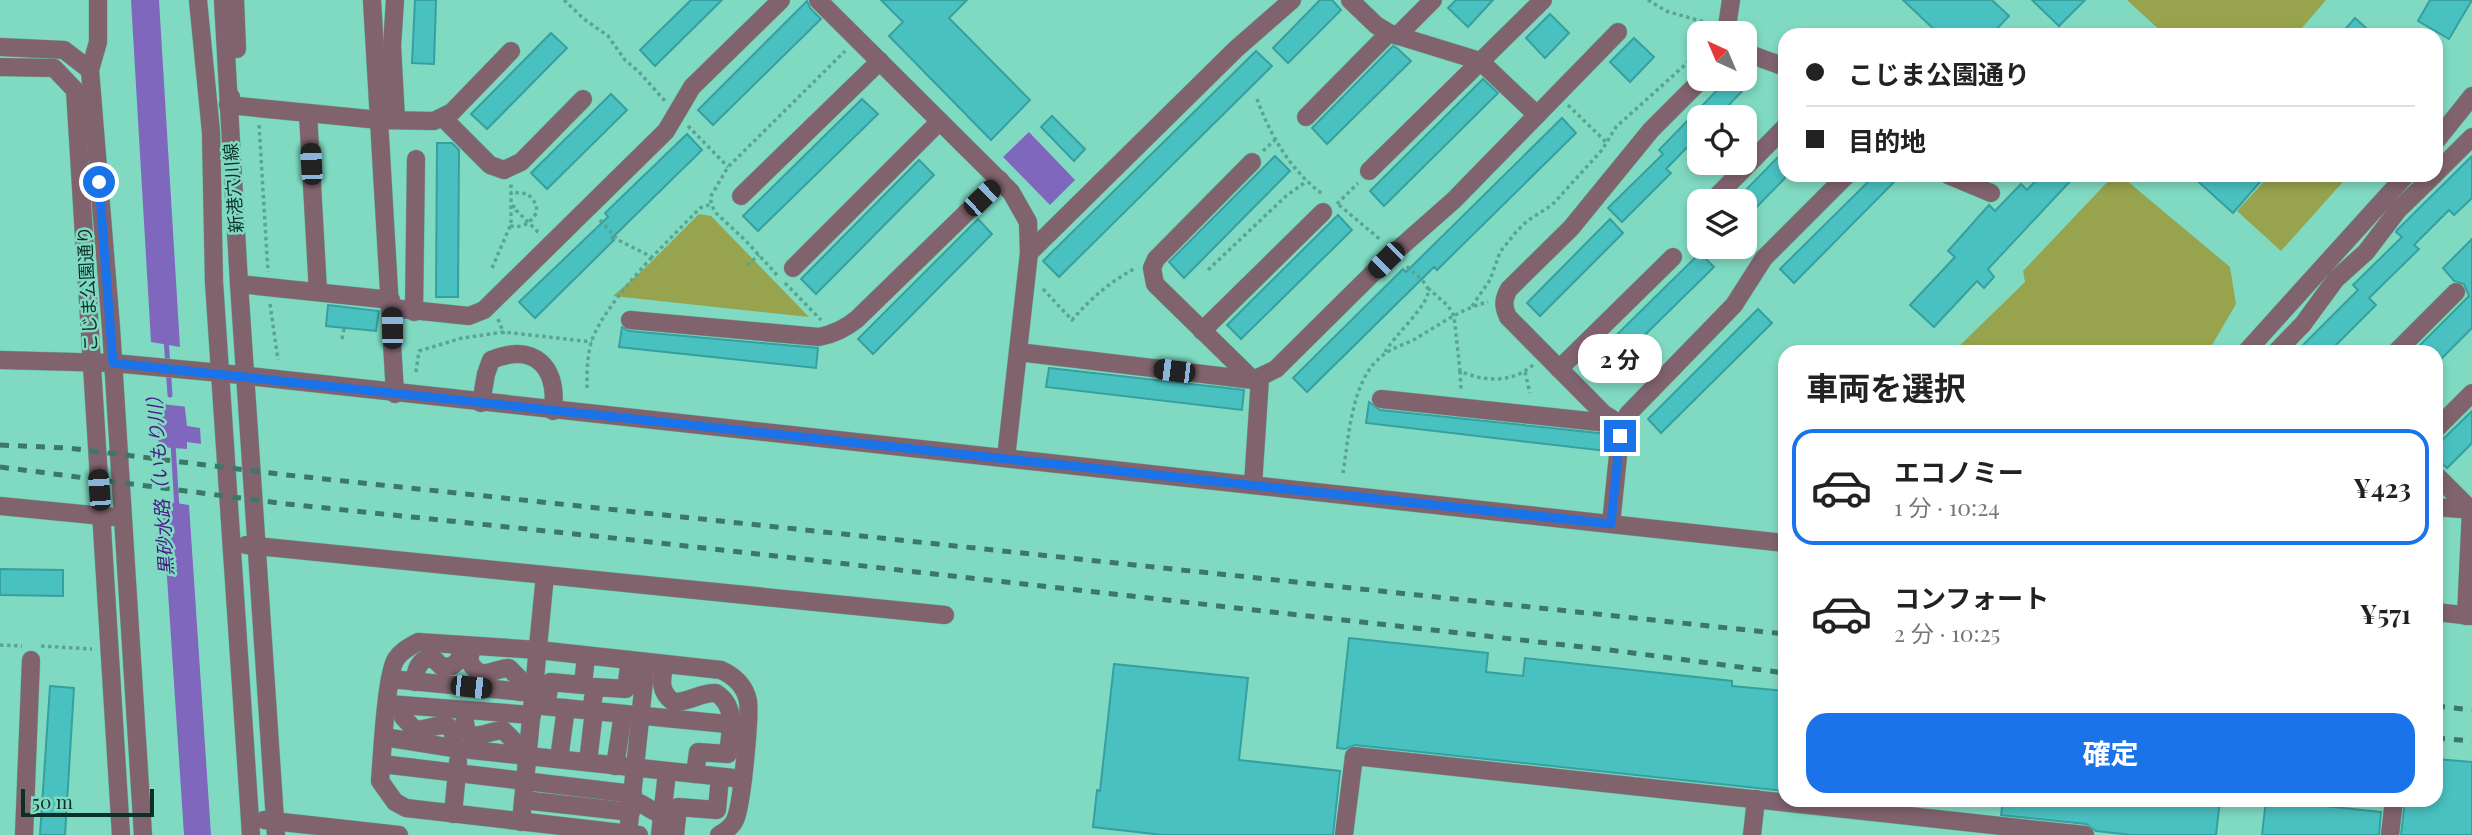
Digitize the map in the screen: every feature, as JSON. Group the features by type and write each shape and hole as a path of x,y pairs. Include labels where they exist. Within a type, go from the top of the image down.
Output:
{"street":[{"name":"こじま公園通り","path":"98,0 98,41 90,70 113,363 143,835"},
{"path":"186,0 201,116 211,132"},
{"name":"新港穴川線","path":"198,0 211,132 214,282 251,827"},
{"name":"新港穴川線","path":"223,0 275,828"},
{"path":"235,0 238,79 228,106 388,120 435,121 443,118 511,51"},
{"path":"372,0 388,120"},
{"path":"395,0 388,120 395,394"},
{"path":"239,284 317,292 392,304 414,312 469,316 477,314 666,131 692,87 781,0"},
{"path":"1029,253 1236,49 1292,0"},
{"path":"1350,0 1376,25 1393,34 1480,61 1536,115"},
{"path":"1306,117 1433,0"},
{"path":"1369,171 1543,0"},
{"path":"1728,21 1731,0"},
{"path":"827,3 880,61 1012,192 1028,222 1029,253 1006,458"},
{"path":"1018,352 1256,379 1276,369 1386,260 1454,200 1618,32"},
{"path":"0,47 64,50 90,70"},
{"path":"1757,57 1778,64"},
{"path":"741,196 880,61"},
{"name":"こじま公園通り","path":"0,67 54,68 75,90 121,835"},
{"path":"1622,425 1604,414 1508,317 1504,300 1509,289 1571,228 1650,130 1690,91"},
{"path":"2443,132 2472,96"},
{"path":"443,118 490,165 496,169 509,168 521,162 583,99"},
{"path":"308,113 317,292"},
{"path":"793,268 940,121"},
{"path":"1724,189 1778,134"},
{"path":"2443,166 2472,137"},
{"path":"414,312 416,159"},
{"path":"1252,162 1156,258 1152,268 1155,284 1256,379 1253,485"},
{"path":"630,320 819,337 830,335 845,329 856,319 1000,180"},
{"path":"1611,524 1622,425 1628,414 1734,305 1764,258 1840,182"},
{"path":"1965,182 1991,193"},
{"path":"2252,345 2400,182"},
{"path":"2283,345 2303,324 2336,279 2366,252 2398,210 2427,182"},
{"path":"1202,331 1330,204"},
{"path":"1559,369 1673,257"},
{"path":"2403,345 2456,292"},
{"path":"481,403 491,360 504,355 517,355 536,360 550,373 553,381 553,411"},
{"path":"0,360 113,363 221,373 1778,542"},
{"path":"2443,422 2472,393"},
{"path":"1381,399 1622,425"},
{"path":"2443,482 2472,510 2469,616 2443,613"},
{"path":"0,506 123,518"},
{"path":"2443,508 2472,510"},
{"path":"232,543 945,615"},
{"path":"521,754 533,702 545,575"},
{"path":"453,814 457,773 453,734 447,727 438,724 425,729 414,729 396,705 390,679 394,661 404,650 418,642 538,650 721,670 733,676 743,688 748,701 728,754 698,752 695,774"},
{"path":"415,682 416,670 423,660 435,660 442,667 452,666 467,646"},
{"path":"467,646 469,661 475,670 486,674 509,668 519,678 533,702"},
{"path":"24,835 33,651"},
{"path":"396,705 464,710 533,702 550,682 583,685 586,656"},
{"path":"396,705 384,737 380,780 395,802 406,808 634,834 632,802 635,768 632,715 638,661"},
{"path":"588,762 584,737 592,711 595,687 626,689 638,661"},
{"path":"665,664 661,679 667,697 673,702 683,702 702,694 716,693 726,701 739,726 743,779 736,820 728,830 719,835"},
{"path":"390,679 566,708 739,726"},
{"path":"566,708 584,737 615,766"},
{"path":"464,710 464,723 470,732 480,737 503,730 521,754 525,781 521,822"},
{"path":"559,758 584,737 632,715"},
{"path":"384,737 456,748 743,779"},
{"path":"1344,835 1354,756 1778,802"},
{"path":"382,764 525,781 632,802"},
{"path":"660,835 667,772"},
{"path":"675,835 678,807 717,810 720,777"},
{"path":"1752,835 1756,799"},
{"path":"523,800 639,802 654,813 662,814"},
{"path":"1822,807 2029,832 2085,835"},
{"path":"2390,835 2393,807"},
{"path":"251,827 399,835"}],"path":[{"path":"564,0 608,36 625,60 667,104"},
{"path":"1648,0 1666,11 1703,21"},
{"path":"1472,306 1490,280 1500,252 1516,232 1527,221 1552,205 1628,115 1687,63"},
{"path":"1557,94 1606,142"},
{"path":"1257,99 1276,139 1307,181 1330,204 1371,229 1388,247"},
{"path":"258,115 269,287 278,360"},
{"path":"681,120 729,167"},
{"path":"492,268 510,226 512,206 509,168"},
{"path":"1330,204 1369,171"},
{"path":"1208,270 1286,196 1307,181"},
{"path":"510,226 521,228 529,223 537,212 536,204 528,194 511,192"},
{"path":"587,388 590,345 624,287 700,208 711,204"},
{"path":"512,206 551,244"},
{"path":"597,216 618,240 652,257"},
{"path":"747,265 758,255"},
{"path":"1398,257 1448,306 1454,316 1461,391"},
{"path":"1034,280 1072,320 1089,301 1116,279 1135,268 1152,268"},
{"path":"1384,354 1389,342 1424,304 1428,288"},
{"path":"1343,473 1352,414 1372,365 1384,354 1415,340 1472,306 1504,300"},
{"path":"342,339 344,328"},
{"path":"1460,371 1472,376 1499,380 1525,372 1544,354"},
{"path":"1525,372 1530,393"},
{"path":"0,645 33,651 109,649"}],"green space":[{"path":"2127,0 2326,0 2302,28 2157,28"},
{"path":"2107,182 2128,182 2230,267 2236,304 2212,345 1960,345 2025,282 2023,271"},
{"path":"2264,182 2343,182 2281,251 2237,211"},
{"path":"699,214 711,216 809,317 613,296"}],"shaded area":[{"path":"131,0 159,0 180,347 151,342"},
{"path":"1029,132 1075,180 1050,205 1003,157"},
{"path":"156,390 183,392 187,426 200,428 201,444 187,442 187,449 159,447"},
{"path":"162,501 189,505 211,835 184,835"}],"pier":[{"path":"156,386 185,389 188,407 153,403 153,389"}],"building":[{"path":"415,0 436,0 434,64 412,63"},
{"path":"691,0 722,0 655,66 640,50"},
{"path":"881,0 967,0 949,18 1030,100 991,140 889,36 903,22"},
{"path":"1320,0 1332,0 1341,10 1288,63 1273,48"},
{"path":"1456,0 1493,0 1468,27 1448,8"},
{"path":"1903,0 1992,0 2009,16 1998,28 1933,28"},
{"path":"2032,0 2085,0 2059,26"},
{"path":"2430,0 2472,0 2449,39 2443,36 2443,28 2430,28 2418,21"},
{"path":"807,1 821,19 713,125 698,110"},
{"path":"1550,14 1569,33 1545,58 1526,38"},
{"path":"2355,18 2366,28 2346,28"},
{"path":"551,33 567,48 487,129 471,114"},
{"path":"1634,38 1654,57 1630,82 1610,62"},
{"path":"1393,46 1411,61 1327,144 1312,128"},
{"path":"1256,51 1272,66 1059,277 1043,261"},
{"path":"1483,79 1498,93 1384,206 1370,191"},
{"path":"1716,91 1742,91 1729,105 1703,105"},
{"path":"611,94 627,110 547,189 531,173"},
{"path":"862,99 878,114 758,231 743,216"},
{"path":"1052,116 1085,149 1074,161 1041,127"},
{"path":"1562,118 1576,133 1437,270 1434,267 1307,392 1293,378 1403,269 1406,272"},
{"path":"1687,121 1687,147 1666,169 1671,173 1622,222 1608,208 1663,154 1659,150"},
{"path":"687,134 702,150 535,318 519,302 608,217 605,213"},
{"path":"437,143 452,143 459,150 458,297 436,297"},
{"path":"1275,156 1290,171 1184,278 1169,262"},
{"path":"2472,156 2472,198 2454,215 2449,210 2414,245 2419,249 2369,298 2376,305 2336,345 2303,345 2358,290 2353,285 2402,237 2397,230"},
{"path":"1778,157 1778,182 1781,182 1757,207 1757,189 1747,189"},
{"path":"919,160 934,175 816,294 801,279"},
{"path":"1868,182 1894,182 1794,283 1780,269"},
{"path":"2034,182 2069,182 1988,269 1994,277 1984,288 1977,281 1934,327 1910,305 1955,257 1948,251 1989,205 1995,211 2021,184 2027,190"},
{"path":"2199,182 2260,182 2233,213"},
{"path":"1338,215 1352,230 1241,339 1227,325"},
{"path":"978,219 992,234 873,354 858,339"},
{"path":"1610,219 1623,233 1540,316 1527,303"},
{"path":"2472,239 2472,328 2443,357 2443,345 2420,345 2469,296 2464,284 2454,281 2443,268"},
{"path":"1694,259 1706,259 1714,267 1604,375 1590,361"},
{"path":"328,305 379,311 376,331 326,326"},
{"path":"1758,309 1772,323 1661,433 1648,419"},
{"path":"622,327 629,331 818,348 816,368 619,347"},
{"path":"1049,368 1244,390 1242,410 1046,387"},
{"path":"1369,402 1380,410 1608,434 1606,451 1366,423"},
{"path":"2472,411 2472,443 2447,468 2443,464 2443,439"},
{"path":"0,569 63,570 63,596 0,595"},
{"path":"1349,638 1488,653 1486,672 1523,676 1525,658 1732,681 1732,686 1778,690 1778,790 1355,745 1345,749 1337,748"},
{"path":"1114,664 1248,678 1239,760 1340,771 1333,835 1163,835 1093,827 1097,790 1100,791"},
{"path":"50,686 74,688 65,835 40,835"},
{"path":"2443,760 2472,762 2472,835 2401,835 2404,807 2443,807"},
{"path":"2002,807 2219,807 2216,835 2132,835 2096,831 2086,824 2001,815"},
{"path":"2265,807 2333,807 2381,812 2379,835 2262,835"}],"waterway":[{"name":"黒砂水路（いもり川）","path":"166,338 170,395"},
{"name":"黒砂水路（いもり川）","path":"173,443 177,510"}],"railway":[{"path":"0,445 68,448 287,475 1778,633"},
{"path":"0,467 287,504 642,541 1610,650 1778,672"},
{"path":"2443,707 2472,710"},
{"path":"2443,739 2472,741"}],"route":[{"path":"99,182 113,363 1611,524 1620,436"}]}
